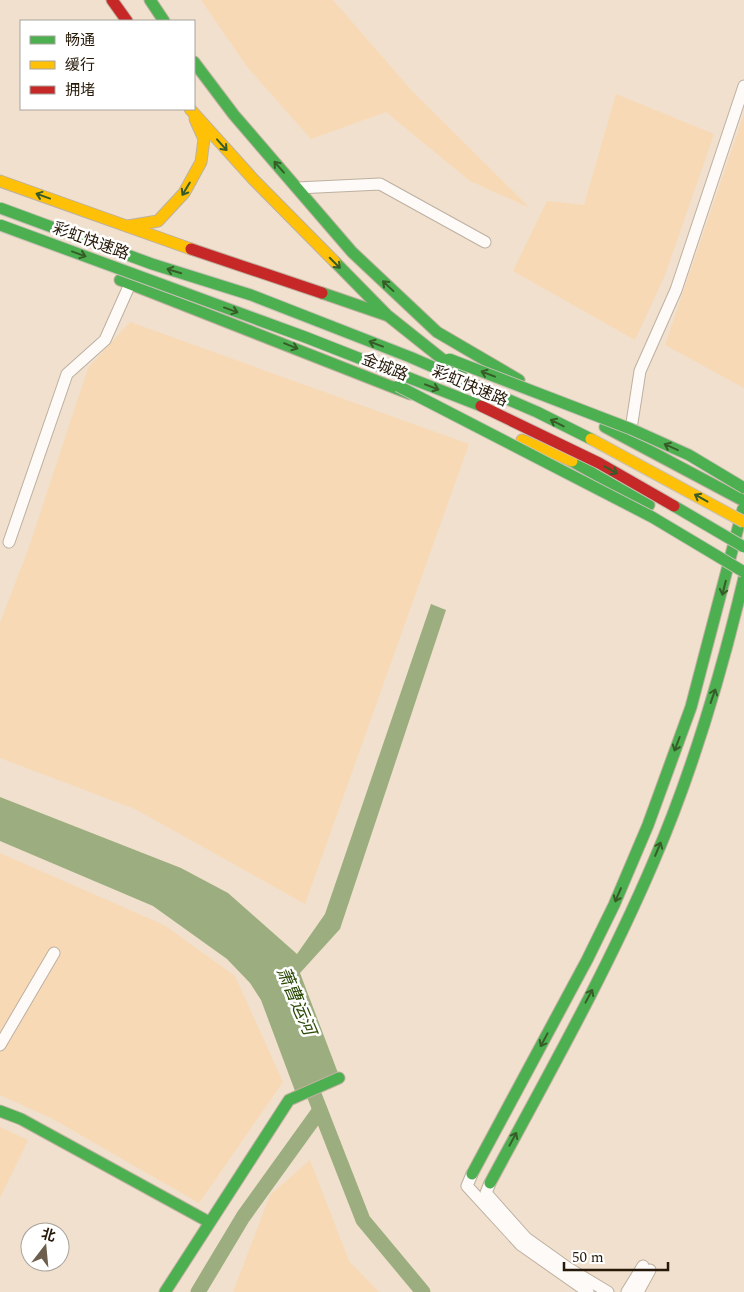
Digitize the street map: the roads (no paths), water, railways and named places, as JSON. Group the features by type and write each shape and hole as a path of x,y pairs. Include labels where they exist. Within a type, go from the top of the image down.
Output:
{"main road":[{"path":"112,0 126,20"},
{"path":"150,0 163,20"},
{"path":"195,63 234,115 352,252 437,332"},
{"path":"125,226 158,221 184,193 201,162 204,139 191,110"},
{"path":"191,110 253,179 387,315 572,461"},
{"path":"0,181 125,226 437,332 549,397 744,500"},
{"name":"彩虹快速路","path":"0,208 152,264 251,295 410,357 537,412 643,466 744,522"},
{"name":"彩虹快速路","path":"0,225 305,337 474,403 599,463 744,546"},
{"name":"金城路","path":"0,235 284,343 572,461 744,560"},
{"path":"251,295 386,335 631,429 689,455 744,488"},
{"path":"305,337 652,517 744,572"},
{"path":"472,1174 587,960 614,905 648,825 691,707 744,507"},
{"path":"490,1182 627,921 673,814 716,687 744,578"},
{"path":"165,1292 208,1222 289,1100 339,1078"},
{"path":"0,1110 21,1119 208,1222"}],"street":[{"path":"631,429 640,371 676,290 744,86"},
{"path":"297,188 380,184 485,242"},
{"path":"9,542 67,374 105,340 130,284"},
{"path":"0,1045 54,953"},
{"path":"472,1174 467,1186 521,1245 588,1292"},
{"path":"490,1182 486,1193 526,1238 568,1268 608,1292"},
{"path":"627,1292 646,1268 638,1292"}],"water":[{"path":"431,604 446,610 340,929 300,973 338,1073 295,1091 261,1000 250,983 227,959 153,906 0,841 0,797 181,868 228,893 297,954 325,914"}],"waterway":[{"name":"萧曹运河","path":"308,1079 363,1220 423,1292"},
{"path":"198,1292 243,1217 320,1110"}]}
